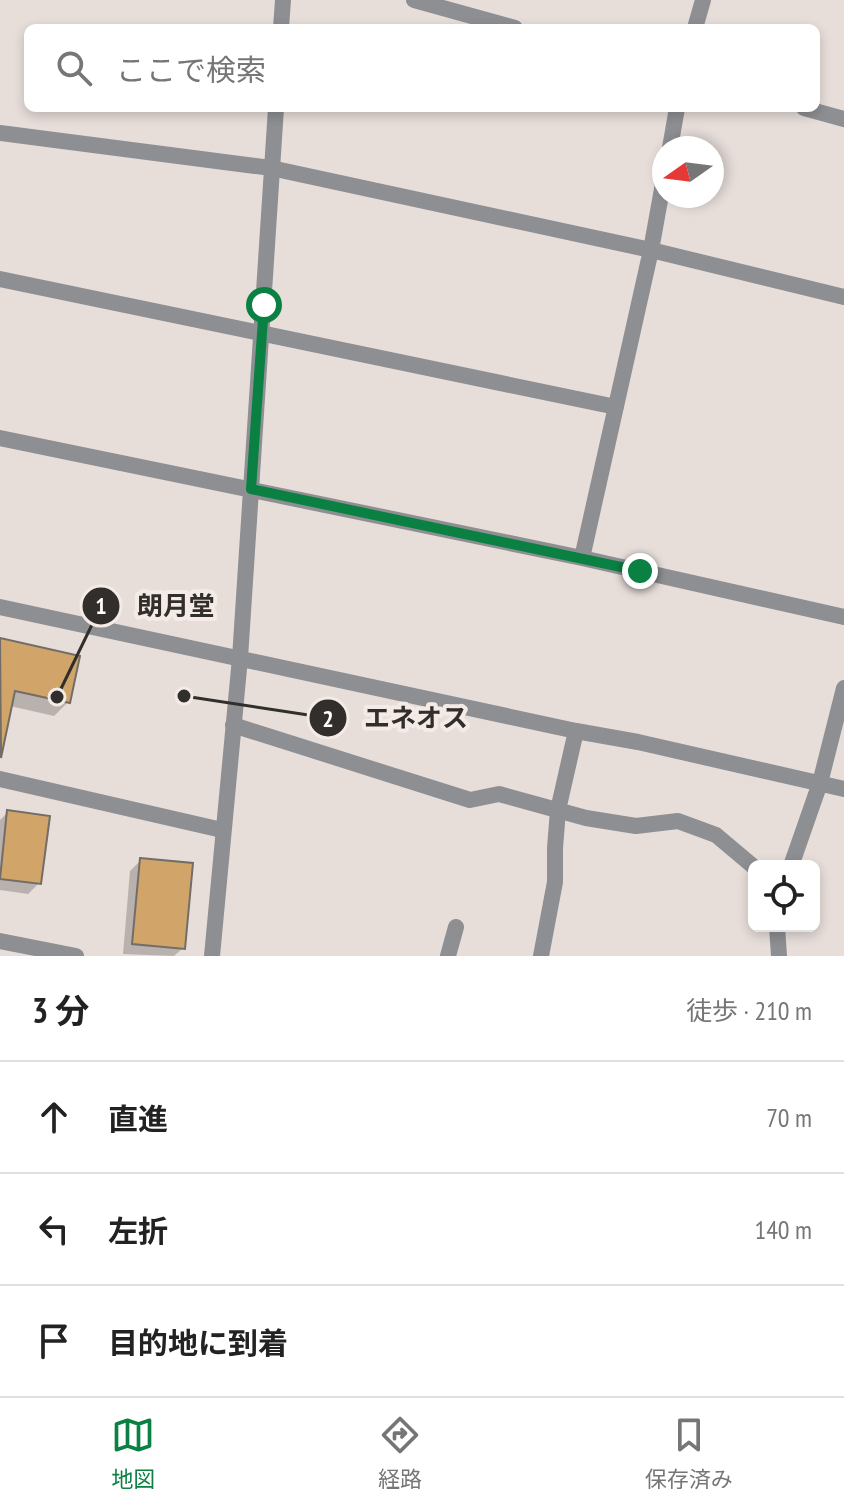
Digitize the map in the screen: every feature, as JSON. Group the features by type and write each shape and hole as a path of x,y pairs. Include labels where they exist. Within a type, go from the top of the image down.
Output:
{"street":[{"path":"281,24 283,0"},
{"path":"414,0 501,24"},
{"path":"696,24 703,0"},
{"path":"212,956 240,658 276,112"},
{"path":"672,136 676,112"},
{"path":"819,112 844,119"},
{"path":"0,133 271,168 651,250 844,297"},
{"path":"582,558 659,208"},
{"path":"0,279 616,407"},
{"path":"0,438 582,558 844,617"},
{"path":"0,607 638,742 844,789"},
{"path":"793,860 820,783 844,688"},
{"path":"233,725 470,800 499,794 636,826 678,821 716,835 748,862"},
{"path":"541,956 555,882 558,810 576,731"},
{"path":"0,779 222,830"},
{"path":"448,956 456,927"},
{"path":"777,932 779,956"},
{"path":"0,941 76,956"}],"building":[{"path":"0,638 80,656 70,703 15,691 1,758"},
{"path":"7,810 50,816 41,884 0,879"},
{"path":"140,858 193,863 185,949 132,944"}],"place":[{"name":"エネオス","path":"184,696"},
{"name":"朗月堂","path":"57,697"}],"route":[{"path":"264,305 251,489 640,571"}]}
